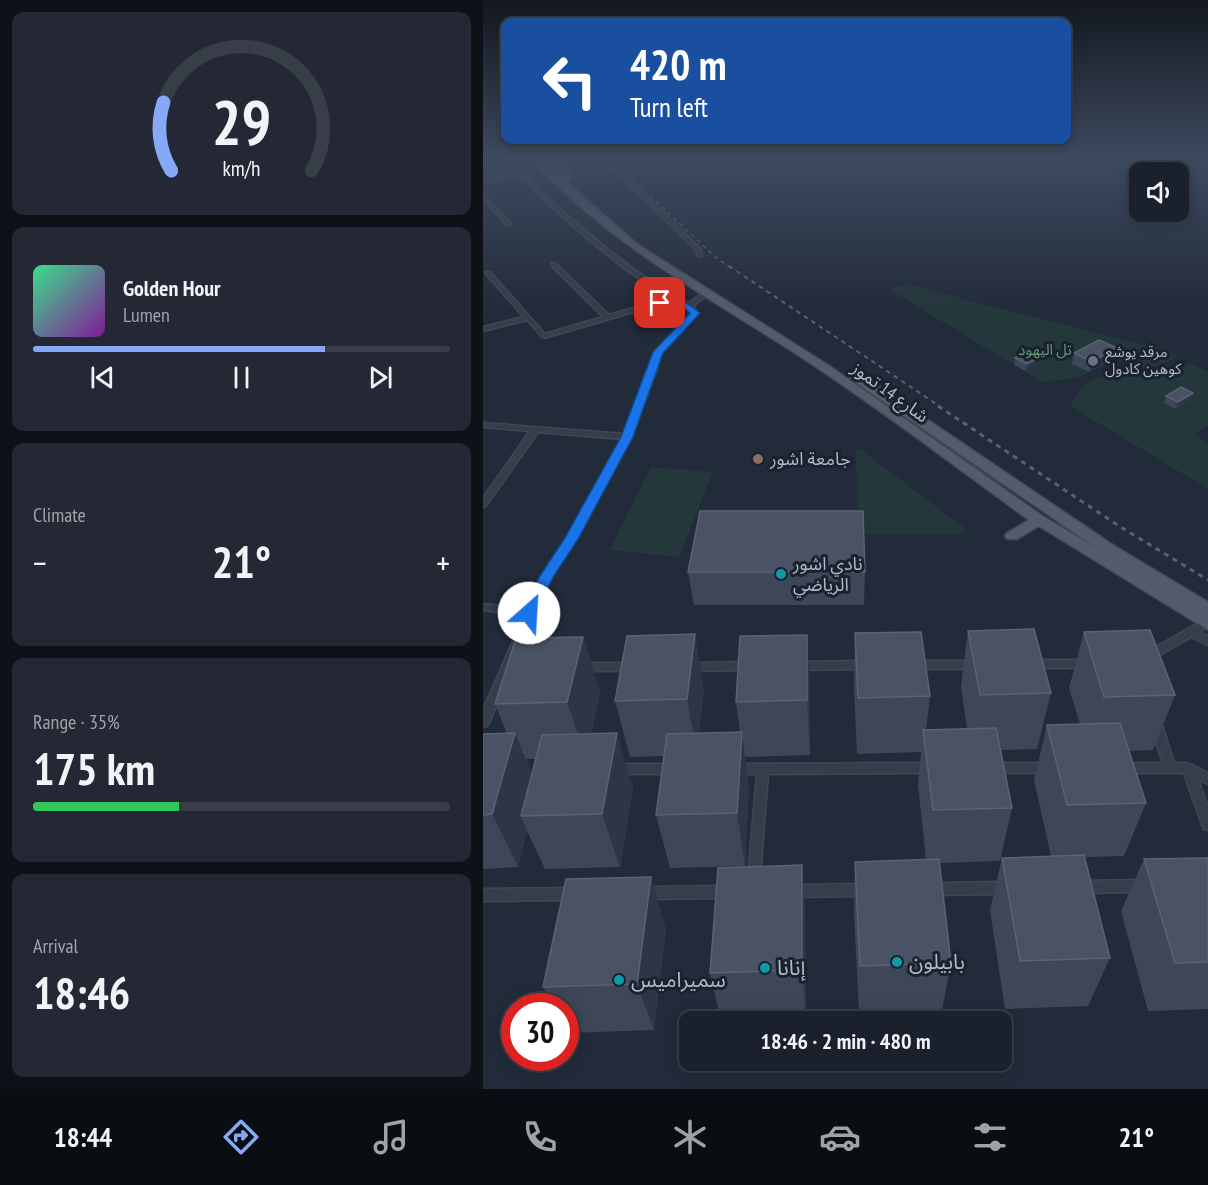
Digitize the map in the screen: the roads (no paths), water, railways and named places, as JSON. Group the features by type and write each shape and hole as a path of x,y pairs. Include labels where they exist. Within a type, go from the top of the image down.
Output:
{"main road":[{"name":"شارع 14 تموز","path":"592,208 621,236 827,369 1039,520 1207,624"},
{"name":"شارع 14 تموز","path":"600,208 643,242 821,354 1108,549 1208,610"},
{"path":"1012,536 1039,520"}],"street":[{"path":"494,208 509,224"},
{"path":"483,723 547,576 571,539 627,437 654,369 656,356 695,313 689,306 635,272 580,230 557,208"},
{"path":"656,208 699,250 700,255"},
{"path":"553,264 608,318"},
{"path":"488,273 544,336 676,298"},
{"path":"689,306 707,293"},
{"path":"483,329 528,318"},
{"path":"484,426 627,437"},
{"path":"483,504 536,429"},
{"path":"483,607 529,613"},
{"path":"1135,664 1207,624"},
{"path":"1193,633 1208,641"},
{"path":"1017,664 1100,664"},
{"path":"791,666 874,665"},
{"path":"898,665 981,665"},
{"path":"672,667 767,666"},
{"path":"565,667 648,667"},
{"path":"506,668 518,668"},
{"path":"1153,716 1170,768"},
{"path":"717,769 946,768"},
{"path":"981,768 1064,768"},
{"path":"1111,768 1188,768 1208,779"},
{"path":"1188,768 1208,825"},
{"path":"600,770 681,769"},
{"path":"635,893 747,891 763,769"},
{"path":"1068,887 1161,885"},
{"path":"917,889 1022,887"},
{"path":"776,891 882,890"},
{"path":"483,895 588,894"}],"railway":[{"path":"663,208 715,257 731,268"},
{"path":"729,266 941,407"},
{"path":"938,406 1119,526 1208,580"}],"place":[{"name":"مرقد يوشع كوهين كادول","path":"1093,361"},
{"name":"جامعة اشور","path":"758,459"},
{"name":"نادي اشور الرياضي","path":"781,574"},
{"name":"بابيلون","path":"897,962"},
{"name":"إنانا","path":"765,968"},
{"name":"سميراميس","path":"619,980"}],"park label":[{"name":"تل اليهود","path":"1045,350"}]}
